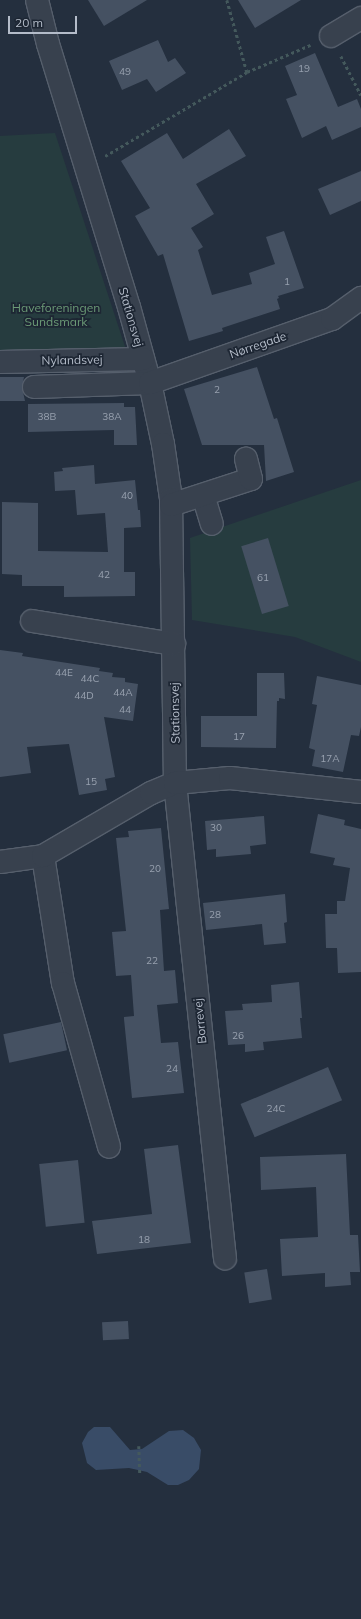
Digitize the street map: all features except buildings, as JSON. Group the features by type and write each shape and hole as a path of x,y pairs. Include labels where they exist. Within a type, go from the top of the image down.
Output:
{"street":[{"name":"Stationsvej","path":"37,0 48,44 150,383 163,444 171,505 175,783"},
{"path":"331,36 361,18"},
{"name":"Nørregade","path":"34,387 150,383 332,319 361,298"},
{"name":"Nylandsvej","path":"0,362 143,359"},
{"path":"171,505 252,478 246,459"},
{"path":"203,495 212,524"},
{"path":"32,621 174,644"},
{"path":"0,862 43,856 151,793 175,783 230,778 361,792"},
{"name":"Borrevej","path":"175,783 225,1258"},
{"path":"43,856 63,983 109,1147"}],"path":[{"path":"227,0 247,72"},
{"path":"86,167 247,72 331,36 361,95"},
{"path":"139,1446 140,1473"}],"green space":[{"name":"Haveforeningen Sundsmark","path":"55,133 132,368 0,373 0,136"},
{"path":"361,480 361,662 295,637 192,620 190,538"}],"water":[{"path":"94,1427 110,1427 130,1450 142,1449 169,1431 183,1430 194,1438 201,1450 199,1469 189,1480 178,1485 168,1485 147,1472 129,1468 96,1470 87,1463 82,1443 88,1432"}]}
